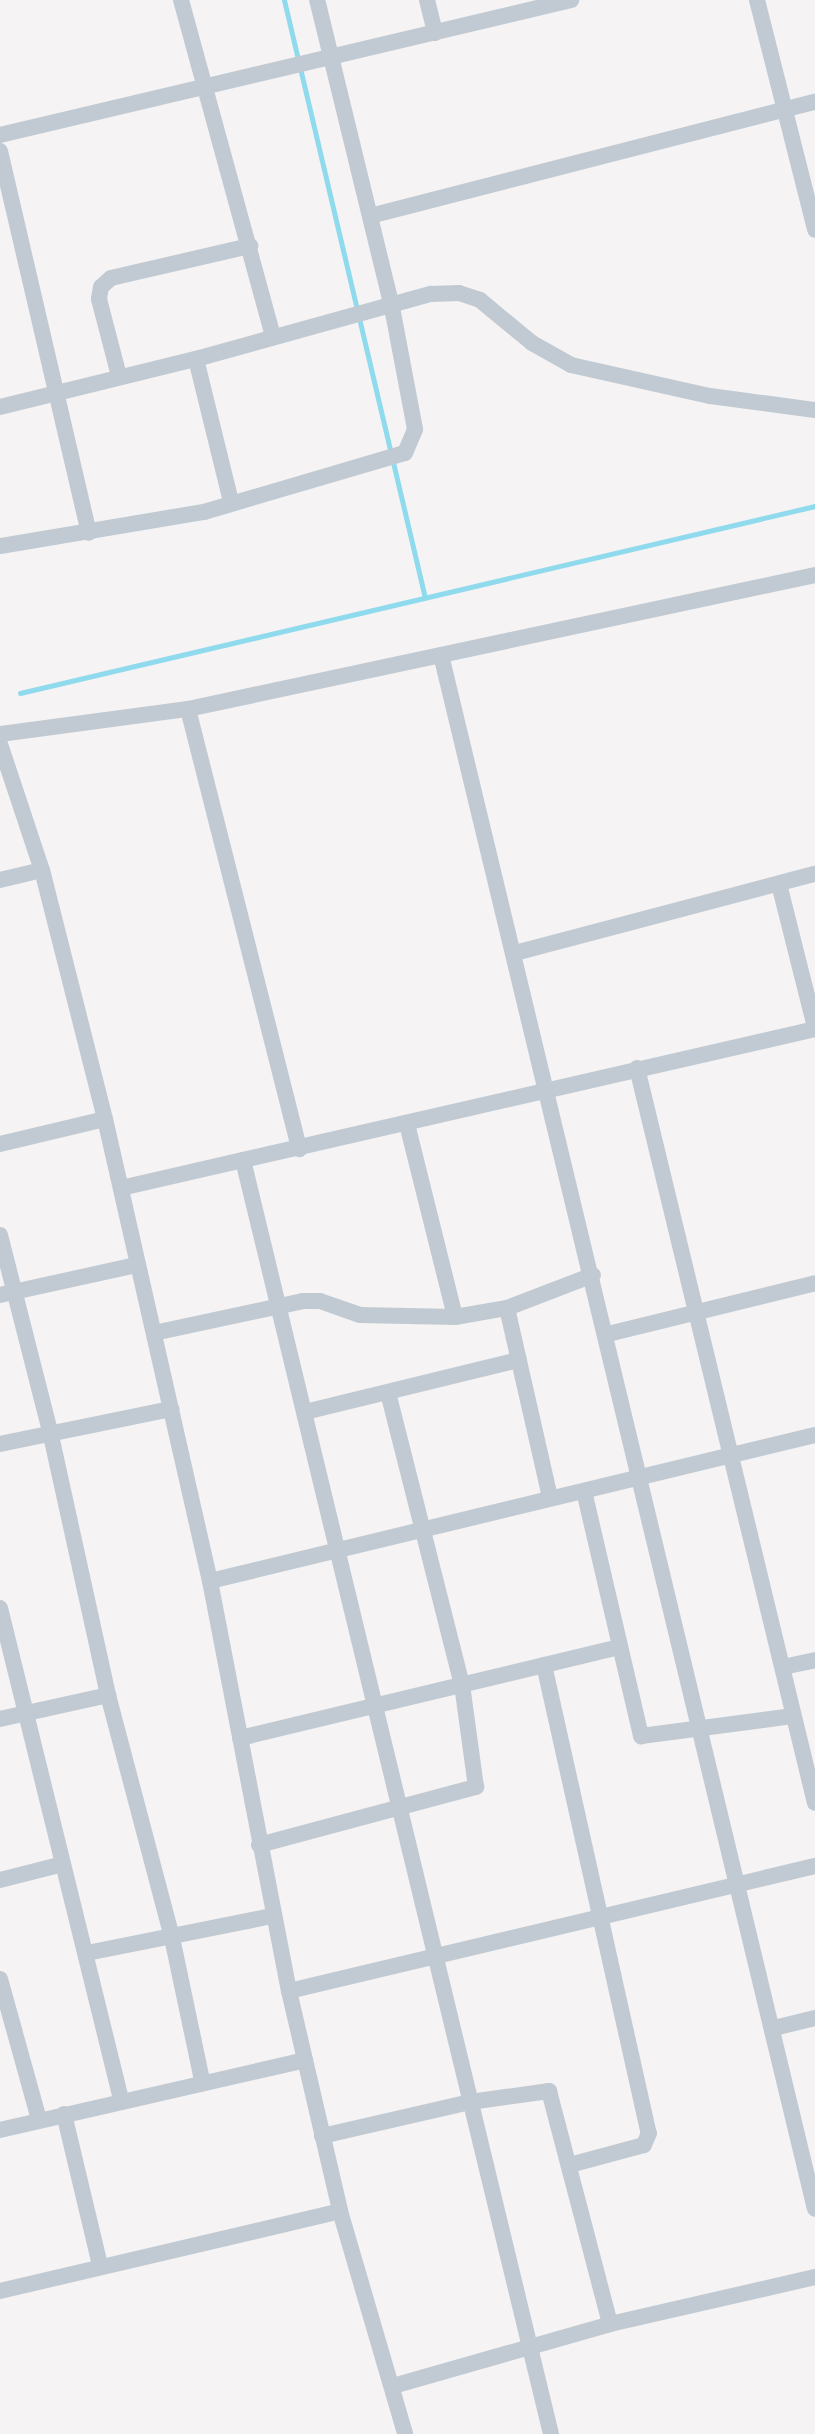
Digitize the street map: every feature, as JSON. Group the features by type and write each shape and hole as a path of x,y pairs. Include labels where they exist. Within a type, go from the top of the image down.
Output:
{"street":[{"path":"181,0 273,337"},
{"path":"0,546 204,512 231,501 405,453 415,429 392,307 317,0"},
{"path":"427,0 435,33"},
{"path":"0,135 571,0"},
{"path":"757,0 815,230"},
{"path":"370,216 815,102"},
{"path":"0,151 59,392 89,533"},
{"path":"120,376 99,299 101,287 111,278 250,246"},
{"path":"0,407 196,359 392,307 431,294 458,293 480,300 532,344 571,365 710,396 815,410"},
{"path":"196,359 231,501"},
{"path":"0,734 188,709 815,575"},
{"path":"441,655 704,1731 736,1883 774,2028 808,2136 815,2208"},
{"path":"188,709 299,1149"},
{"path":"0,744 42,870 105,1119 136,1265 210,1581 272,1916 321,2136 405,2434"},
{"path":"0,880 42,870"},
{"path":"515,953 815,874"},
{"path":"121,1188 815,1028 779,884"},
{"path":"636,1068 815,1803"},
{"path":"0,1144 105,1119"},
{"path":"407,1124 455,1317"},
{"path":"243,1160 378,1705 470,2102 551,2434"},
{"path":"0,1235 8,1293 50,1432 108,1695 170,1933 202,2080"},
{"path":"8,1293 136,1265"},
{"path":"154,1333 279,1306 320,1301 360,1315 455,1317 507,1308 593,1275"},
{"path":"608,1334 815,1283"},
{"path":"507,1308 550,1497"},
{"path":"305,1412 519,1360"},
{"path":"258,1845 402,1810 476,1787 462,1685 388,1393"},
{"path":"0,1444 171,1409"},
{"path":"210,1581 815,1435"},
{"path":"584,1491 641,1736 704,1731 793,1716"},
{"path":"0,1608 121,2099"},
{"path":"240,1738 620,1647"},
{"path":"783,1668 815,1660"},
{"path":"544,1665 649,2140 570,2165"},
{"path":"0,1719 108,1695"},
{"path":"0,1880 63,1864"},
{"path":"289,1991 600,1920 736,1883 815,1866"},
{"path":"87,1953 170,1933 272,1916"},
{"path":"0,1979 39,2120"},
{"path":"774,2028 815,2018"},
{"path":"0,2130 202,2080 305,2060"},
{"path":"321,2136 470,2102 549,2091 610,2324"},
{"path":"64,2113 100,2265"},
{"path":"0,2291 100,2265 340,2211"},
{"path":"393,2386 610,2324 815,2277"}],"waterway":[{"path":"284,0 425,598"},
{"path":"20,693 815,506"}]}
